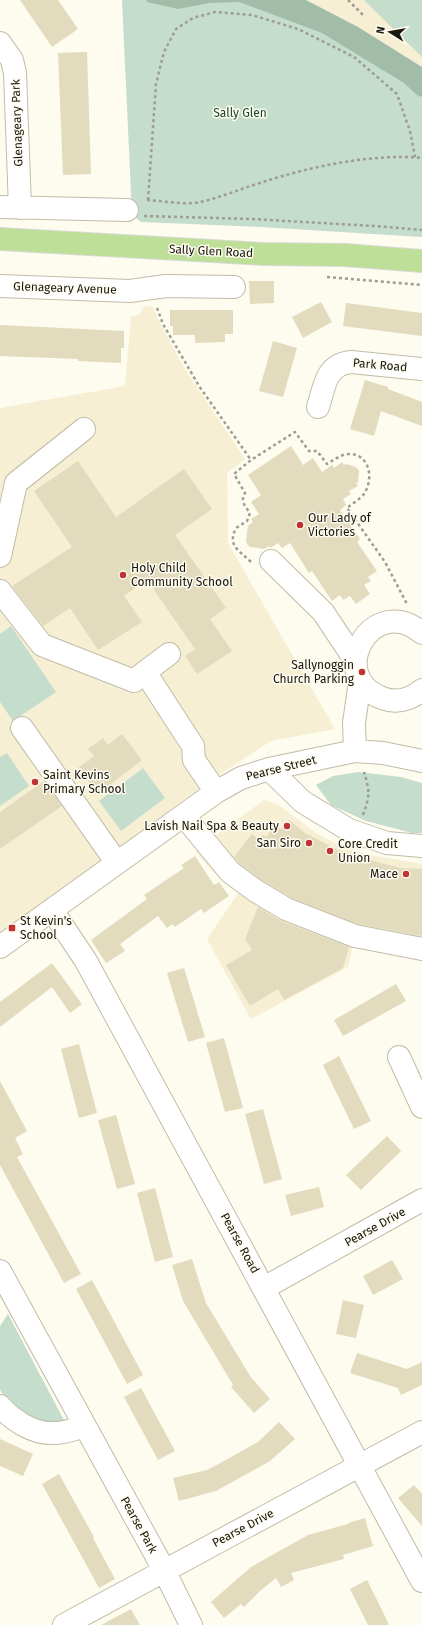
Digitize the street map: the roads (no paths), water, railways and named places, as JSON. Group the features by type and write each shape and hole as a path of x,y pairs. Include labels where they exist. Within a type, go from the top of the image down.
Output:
{"main road":[{"name":"Sally Glen Road","path":"0,239 264,254 345,255 422,261"}],"street":[{"name":"Glenageary Park","path":"0,42 8,51 15,73 10,207 134,213"},
{"name":"Glenageary Avenue","path":"0,286 130,291 166,286 234,286"},
{"name":"Park Road","path":"318,407 328,374 334,367 341,363 351,362 422,369"},
{"path":"0,556 16,483 84,429"},
{"path":"271,561 322,612 355,660"},
{"path":"0,591 42,645 134,681 169,654"},
{"path":"422,633 416,628 407,624 397,622 387,622 377,626 369,631 362,640 357,649 355,660 356,671 360,681 367,690 376,696 386,700 396,701 406,699 422,690"},
{"path":"146,672 193,746 194,760 216,792"},
{"path":"360,681 354,723 360,752"},
{"path":"22,728 117,863"},
{"name":"Pearse Street","path":"0,947 216,792 241,778 269,769 360,752 383,753 422,761"},
{"path":"269,769 303,802 349,830 388,843 422,846"},
{"path":"184,816 230,872 256,891 286,909 355,936 422,949"},
{"name":"Pearse Road","path":"52,910 86,961 422,1581"},
{"path":"399,1057 422,1107"},
{"name":"Pearse Drive","path":"264,1288 422,1200"},
{"name":"Pearse Park","path":"0,1271 7,1304 85,1426 164,1570 192,1625"},
{"path":"0,1406 16,1420 37,1431 51,1433 65,1432 85,1426"},
{"name":"Pearse Drive","path":"64,1625 422,1432"}],"place":[{"name":"Our Lady of Victories","path":"300,525"},
{"name":"Holy Child Community School","path":"123,575"},
{"name":"Sallynoggin Church Parking","path":"362,672"},
{"name":"Saint Kevins Primary School","path":"35,782"},
{"name":"Lavish Nail Spa & Beauty","path":"287,826"},
{"name":"San Siro","path":"309,843"},
{"name":"Core Credit Union","path":"330,851"},
{"name":"Mace","path":"406,874"},
{"name":"St Kevin's School","path":"12,928"}],"park label":[{"name":"Sally Glen","path":"240,113"}]}
